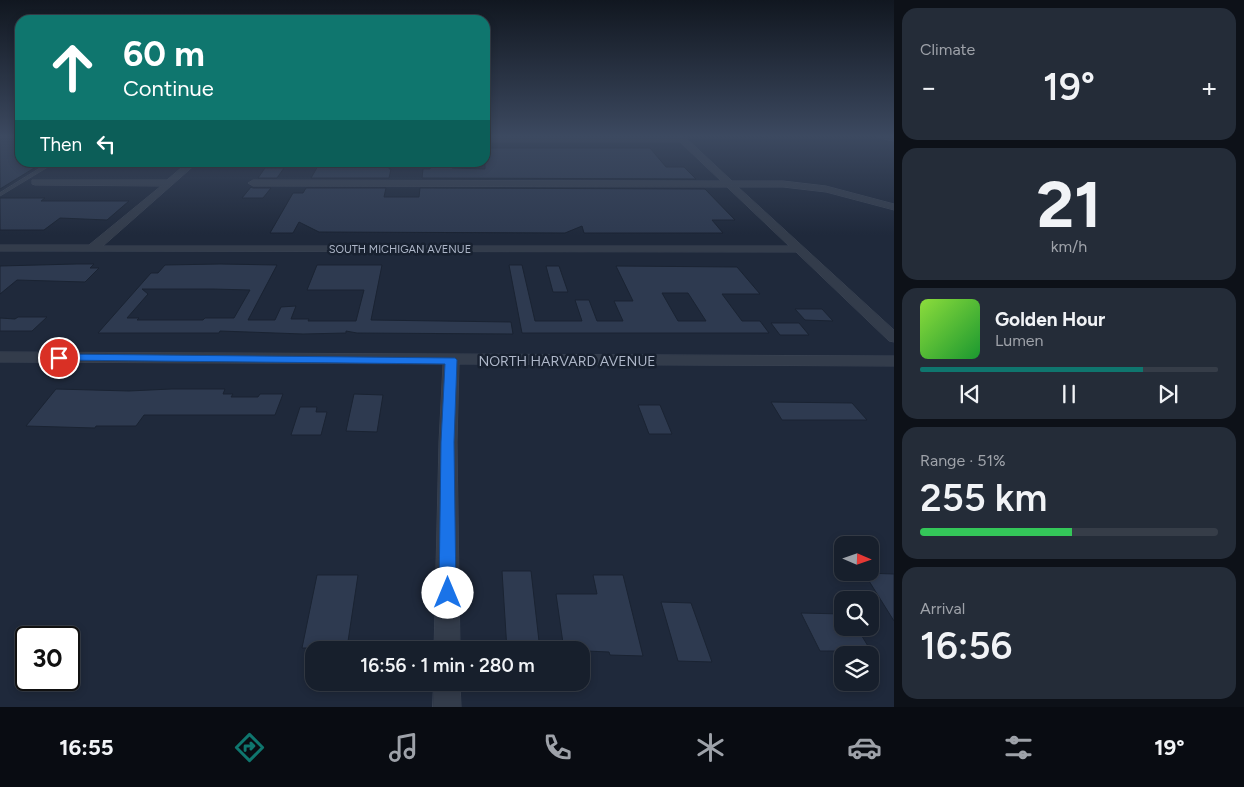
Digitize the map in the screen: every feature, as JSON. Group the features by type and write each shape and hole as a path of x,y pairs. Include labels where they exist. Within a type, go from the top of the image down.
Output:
{"street":[{"path":"93,248 186,169"},
{"path":"713,169 894,338"},
{"path":"35,182 169,183"},
{"path":"253,183 783,184 818,188 894,207"},
{"name":"SOUTH MICHIGAN AVENUE","path":"0,248 800,249"},
{"name":"NORTH HARVARD AVENUE","path":"0,357 894,361"},
{"path":"447,641 448,442 451,360"},
{"path":"447,691 447,707"}],"lane":[{"path":"0,195 43,169"}],"building":[{"path":"0,169 33,169 0,189"},
{"path":"264,169 283,169 277,178 258,178"},
{"path":"316,169 391,169 389,178 311,178"},
{"path":"423,169 686,169 696,179 422,178"},
{"path":"251,187 271,188 263,198 242,198"},
{"path":"306,188 386,188 384,197 419,197 420,188 705,189 735,220 712,220 723,233 584,233 582,226 565,233 319,232 299,222 293,233 270,233 293,193 303,193"},
{"path":"0,198 45,198 41,201 129,201 107,220 60,218 44,230 0,230"},
{"path":"94,264 90,268 99,268 85,282 17,280 0,294 0,266"},
{"path":"165,265 277,265 248,320 275,320 281,307 296,306 291,319 356,321 364,290 307,290 317,265 382,265 371,320 511,322 513,334 357,333 346,331 346,333 303,334 220,331 219,333 98,333 151,273 158,273","holes":["142,289 250,290 234,318 205,318 203,320 137,320 139,318 127,318 148,294"]},
{"path":"509,265 522,265 535,321 582,321 575,300 589,300 597,321 623,321 614,301 633,301 616,266 737,267 760,294 722,294 742,321 760,321 769,333 522,333","holes":["662,293 688,293 706,321 678,321"]},
{"path":"546,266 559,266 568,292 553,292"},
{"path":"795,309 822,309 833,321 805,320"},
{"path":"18,317 47,317 32,331 0,331 0,318 15,319"},
{"path":"771,323 799,323 809,335 780,335"},
{"path":"56,389 129,391 225,389 223,394 233,394 231,397 258,397 260,394 283,394 275,415 144,415 136,426 96,426 95,428 26,426"},
{"path":"354,394 383,395 377,432 346,431"},
{"path":"771,402 852,403 867,420 782,420"},
{"path":"638,405 660,405 672,434 649,434"},
{"path":"300,407 317,407 316,412 327,412 321,435 291,435"},
{"path":"502,571 531,571 539,641 506,641"},
{"path":"879,574 894,574 894,621 879,597 879,591 875,591 869,581 879,581"},
{"path":"317,575 358,575 348,641 305,641 305,648 302,648"},
{"path":"593,575 623,575 643,656 610,655 609,652 590,651 590,641 563,641 556,594 597,594"},
{"path":"661,602 691,603 712,662 678,661"},
{"path":"801,613 834,614 834,636 862,636 868,646 834,646 834,651 820,651"}],"route":[{"path":"59,358 451,360 448,442 448,593"}]}
